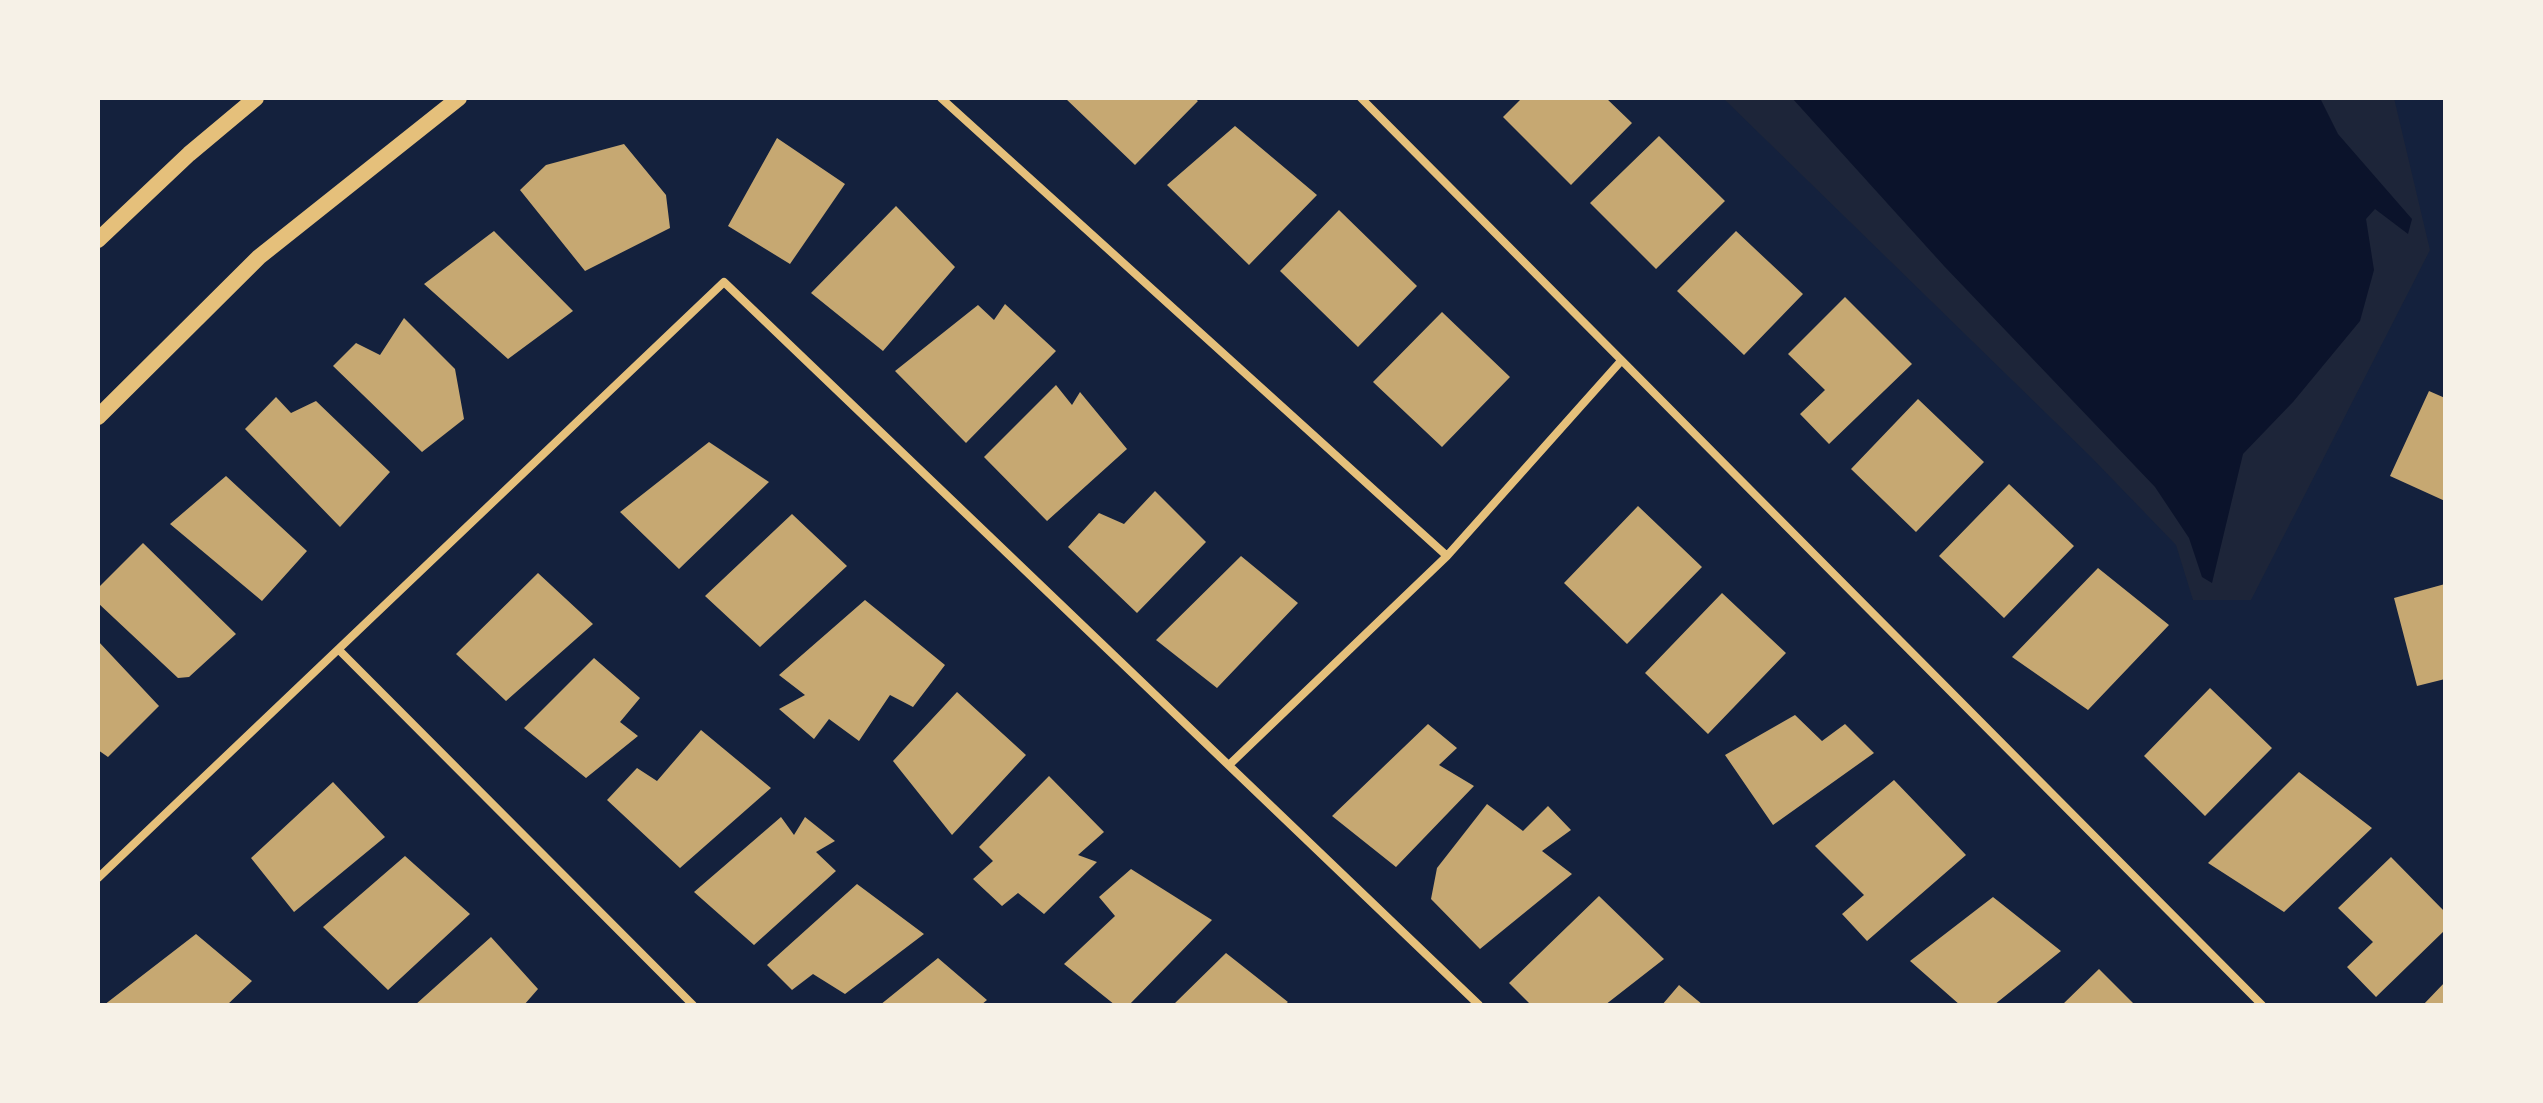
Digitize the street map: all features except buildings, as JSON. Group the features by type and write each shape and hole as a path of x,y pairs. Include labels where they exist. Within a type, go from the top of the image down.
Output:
{"main road":[{"path":"98,240 189,154 256,98"},
{"path":"98,417 259,257 459,98"}],"street":[{"path":"941,98 1447,556"},
{"path":"1361,98 2262,1005"},
{"path":"98,878 724,282 1479,1005"},
{"path":"1229,765 1447,556 1621,361"},
{"path":"339,650 693,1005"}],"shaded area":[{"path":"1723,98 2394,98 2430,250 2251,600 2193,600 2176,545 2091,457"},
{"path":"1792,98 2320,98 2338,134 2412,219 2408,234 2375,209 2366,219 2374,270 2360,321 2293,402 2243,454 2212,583 2202,577 2189,538 2155,487 1944,266"}]}
